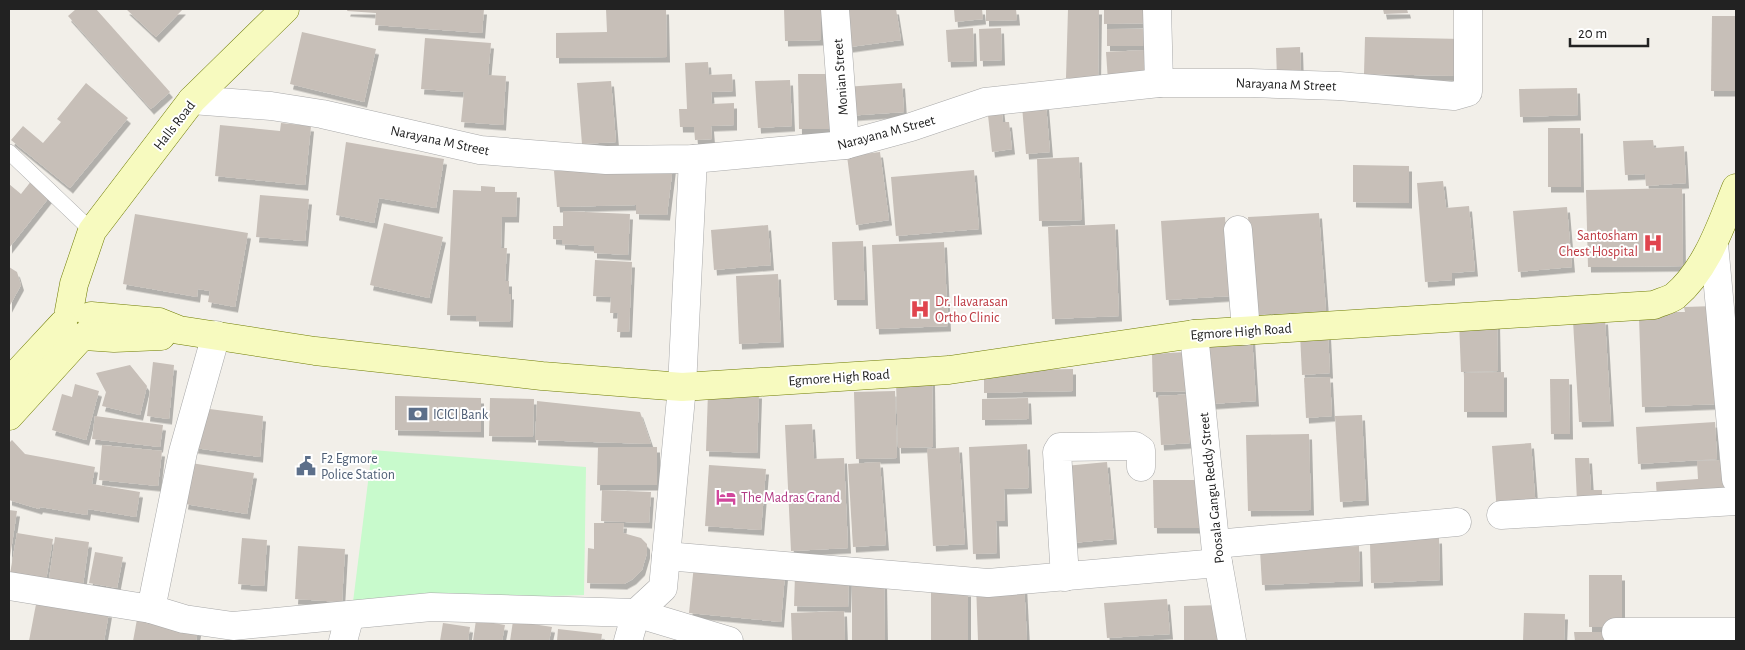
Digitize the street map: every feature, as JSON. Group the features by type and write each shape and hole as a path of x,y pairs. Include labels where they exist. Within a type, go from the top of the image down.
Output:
{"main road":[{"name":"Halls Road","path":"87,243 192,100 285,9"},
{"name":"Egmore High Road","path":"79,323 156,338 179,330 315,351 542,376 682,387 949,370 1194,334 1654,305 1674,297 1688,283 1714,244 1736,188"},
{"path":"9,416 79,323 87,243"},
{"path":"9,382 79,323"}],"street":[{"name":"Monian Street","path":"835,9 845,145"},
{"path":"1157,9 1159,83"},
{"name":"Narayana M Street","path":"192,100 271,106 314,113 480,150 606,160 693,159 845,145 911,127 985,102 1159,83 1251,83 1339,86 1454,96 1468,92 1468,9"},
{"path":"628,641 636,613 663,588 682,387 693,159"},
{"path":"1238,230 1246,331"},
{"path":"1714,244 1736,479"},
{"name":"Poosala Gangu Reddy Street","path":"1194,334 1217,553 1232,641"},
{"path":"151,610 183,452 216,335"},
{"path":"1065,577 1057,452 1060,447 1135,446 1141,450 1141,467"},
{"path":"1501,515 1736,501"},
{"path":"666,556 988,583 1065,577 1217,553 1457,522"},
{"path":"9,586 151,610 184,619 233,626 431,607 636,613 729,641"},
{"path":"342,641 350,615"},
{"path":"1616,632 1736,632"}],"lane":[{"path":"9,152 87,243"}],"green space":[{"path":"372,450 586,467 584,595 353,602"}],"building":[{"path":"76,9 96,9 170,92 151,109 68,16"},
{"path":"126,9 183,9 156,37"},
{"path":"348,9 484,9 482,33 375,25 376,13 347,11"},
{"path":"606,9 666,9 667,57 556,58 556,33 607,32"},
{"path":"784,9 821,9 821,40 785,41"},
{"path":"844,9 896,9 901,40 850,47"},
{"path":"954,9 982,9 983,19 955,22"},
{"path":"986,9 1016,9 1017,20 986,21"},
{"path":"1068,9 1099,9 1098,79 1066,78"},
{"path":"1104,9 1148,9 1148,23 1104,24"},
{"path":"1383,9 1407,9 1408,13 1384,14"},
{"path":"1712,16 1736,16 1736,91 1711,91"},
{"path":"973,28 974,61 948,62 946,30"},
{"path":"1001,28 1002,60 980,61 979,29"},
{"path":"1107,29 1150,29 1151,46 1107,46"},
{"path":"302,32 376,49 364,102 290,84"},
{"path":"1365,37 1463,39 1462,76 1364,74"},
{"path":"425,38 491,43 488,75 506,76 503,125 461,122 464,92 421,89"},
{"path":"1300,47 1301,79 1277,80 1276,48"},
{"path":"1147,50 1149,78 1108,81 1106,52"},
{"path":"708,62 709,75 732,74 733,91 711,92 712,104 734,103 734,125 711,126 712,139 695,140 694,127 680,127 679,109 687,109 685,63"},
{"path":"798,74 835,74 836,129 799,129"},
{"path":"790,80 792,126 758,128 755,81"},
{"path":"611,81 616,142 582,144 577,83"},
{"path":"86,83 128,118 70,188 11,140 23,126 43,143 61,122 57,119"},
{"path":"902,83 904,112 846,116 845,87"},
{"path":"1577,88 1578,115 1520,117 1519,89"},
{"path":"1046,104 1050,152 1026,154 1022,106"},
{"path":"1001,105 1003,122 1009,122 1012,149 992,152 987,106"},
{"path":"281,123 311,126 305,185 215,176 220,125 280,131"},
{"path":"1548,128 1580,128 1581,187 1548,187"},
{"path":"1653,140 1654,148 1684,146 1686,183 1646,186 1645,174 1625,175 1623,141"},
{"path":"346,142 444,159 436,208 379,198 374,223 336,215"},
{"path":"880,152 889,220 856,225 847,156"},
{"path":"1079,157 1082,220 1039,221 1037,159"},
{"path":"1353,165 1409,166 1409,203 1353,202"},
{"path":"673,166 667,215 636,214 636,205 557,207 554,171"},
{"path":"974,170 979,229 896,236 891,177"},
{"path":"32,180 51,195 9,248 9,184 21,194"},
{"path":"1443,181 1446,208 1469,206 1475,271 1452,273 1452,280 1425,282 1417,183"},
{"path":"481,186 495,187 495,192 517,192 516,217 502,217 501,248 507,248 505,281 509,281 509,294 511,294 510,322 476,321 476,316 447,315 453,190 481,191"},
{"path":"1682,188 1683,266 1588,267 1586,190"},
{"path":"260,195 309,199 305,241 256,237"},
{"path":"1567,207 1572,267 1518,272 1513,211"},
{"path":"563,211 630,214 628,255 594,253 594,246 562,244 562,240 553,239 553,226 563,226"},
{"path":"1319,213 1326,311 1255,315 1248,217"},
{"path":"135,214 248,233 235,307 208,302 210,291 198,289 197,297 123,284"},
{"path":"1225,217 1230,296 1166,300 1161,221"},
{"path":"384,223 443,237 429,298 370,285"},
{"path":"1115,224 1119,316 1052,319 1048,227"},
{"path":"768,225 771,265 714,270 711,230"},
{"path":"863,241 865,300 834,300 832,242"},
{"path":"944,242 948,326 876,329 872,245"},
{"path":"595,260 632,262 629,332 617,332 618,313 610,313 611,297 593,296"},
{"path":"9,267 17,272 21,285 9,307"},
{"path":"778,274 781,342 739,344 736,276"},
{"path":"1715,306 1718,404 1642,407 1639,317 1662,317 1662,312 1685,312 1684,307"},
{"path":"1497,319 1498,371 1461,372 1459,321"},
{"path":"1605,319 1611,421 1579,422 1573,321"},
{"path":"1328,333 1330,373 1302,375 1300,334"},
{"path":"1252,336 1256,401 1210,404 1206,343"},
{"path":"1186,352 1192,391 1153,392 1152,354"},
{"path":"153,362 174,365 169,419 147,416"},
{"path":"130,365 147,386 140,415 102,406 106,392 96,373"},
{"path":"1073,369 1073,391 984,393 984,371"},
{"path":"1504,372 1504,412 1464,412 1464,373"},
{"path":"1330,377 1332,416 1306,418 1304,378"},
{"path":"1550,379 1569,379 1570,434 1551,434"},
{"path":"932,380 933,447 898,448 896,381"},
{"path":"75,384 99,391 86,440 52,430 62,394 72,397"},
{"path":"895,391 897,458 856,459 854,392"},
{"path":"708,392 759,393 757,453 706,451"},
{"path":"1196,394 1198,433 1189,434 1190,443 1161,445 1158,396"},
{"path":"395,396 481,398 481,432 395,430"},
{"path":"490,398 534,399 533,437 489,436"},
{"path":"1028,398 1029,419 982,420 982,399"},
{"path":"537,401 640,412 651,444 535,440"},
{"path":"202,408 263,416 260,457 195,448"},
{"path":"1362,415 1366,500 1340,502 1335,416"},
{"path":"95,416 163,425 160,447 92,439"},
{"path":"1715,422 1717,459 1638,464 1636,427"},
{"path":"812,424 814,459 844,458 848,548 791,551 785,425"},
{"path":"1309,434 1311,510 1248,511 1246,435"},
{"path":"12,440 25,454 95,467 92,484 140,492 136,517 88,509 87,515 40,507 39,509 9,500 9,443"},
{"path":"1531,443 1536,510 1497,513 1492,446"},
{"path":"1027,444 1029,488 1004,489 1005,521 996,521 997,553 973,554 969,447"},
{"path":"102,445 162,451 158,486 99,480"},
{"path":"598,447 657,447 657,485 597,485"},
{"path":"959,447 965,544 933,546 927,449"},
{"path":"1575,458 1589,458 1591,490 1602,490 1602,501 1577,502"},
{"path":"1724,460 1727,495 1657,500 1656,482 1698,479 1697,461"},
{"path":"880,462 886,545 853,547 848,464"},
{"path":"1107,462 1114,539 1072,543 1065,466"},
{"path":"191,463 254,473 247,514 185,504"},
{"path":"709,465 766,469 761,530 705,526"},
{"path":"1153,480 1201,480 1201,528 1154,528"},
{"path":"602,490 651,492 649,523 601,521"},
{"path":"9,510 17,511 10,557 9,557"},
{"path":"594,523 624,523 623,533 641,538 647,544 647,553 642,570 633,579 624,584 587,583 588,548 594,549"},
{"path":"17,533 53,539 45,586 9,580"},
{"path":"55,537 89,542 82,592 48,586"},
{"path":"242,538 267,540 264,586 238,584"},
{"path":"1439,538 1440,580 1371,583 1370,542"},
{"path":"298,546 345,549 342,602 295,599"},
{"path":"1359,546 1360,581 1262,585 1260,550"},
{"path":"95,552 123,557 117,588 89,583"},
{"path":"694,565 785,574 781,622 689,613"},
{"path":"795,574 849,575 848,607 794,606"},
{"path":"1589,575 1622,575 1622,627 1589,627"},
{"path":"852,578 884,578 885,641 852,641"},
{"path":"1024,582 1027,641 978,641 976,584"},
{"path":"931,590 968,591 968,641 931,641"},
{"path":"37,599 109,612 104,641 29,641"},
{"path":"1167,599 1170,634 1107,638 1104,603"},
{"path":"1220,605 1221,641 1184,641 1184,606"},
{"path":"844,611 845,641 792,641 791,613"},
{"path":"1524,613 1565,614 1564,641 1523,641"},
{"path":"138,614 199,626 196,641 133,641"},
{"path":"476,620 505,625 502,641 473,641"},
{"path":"513,621 552,627 549,641 510,641"},
{"path":"443,623 470,627 468,641 440,641"},
{"path":"558,629 602,634 601,641 557,641"},
{"path":"1574,632 1616,632 1616,641 1575,641"}],"place":[{"name":"Santosham Chest Hospital","path":"1653,243"},
{"name":"Dr. Ilavarasan Ortho Clinic","path":"920,309"},
{"name":"ICICI Bank","path":"418,414"},
{"name":"F2 Egmore Police Station","path":"306,466"},
{"name":"The Madras Grand","path":"726,497"}]}
